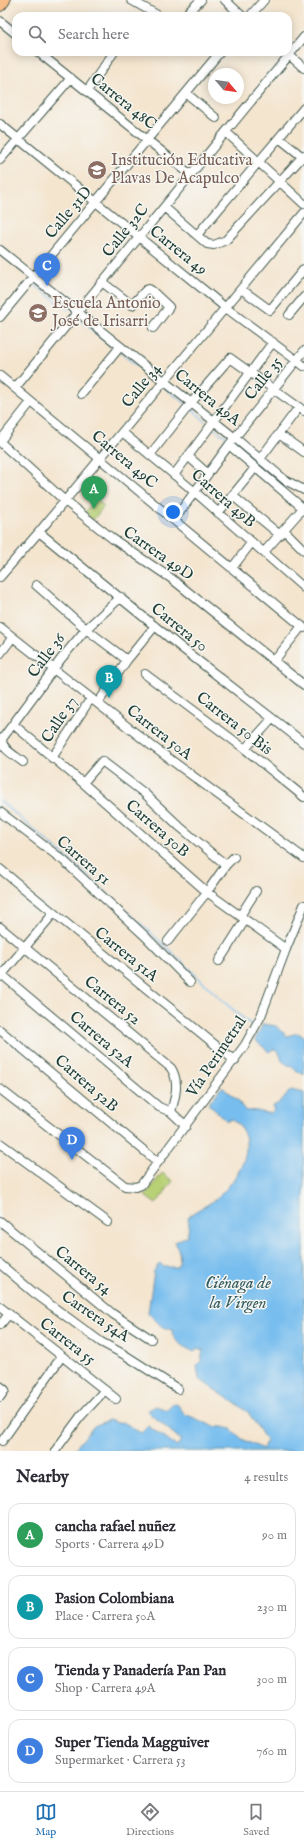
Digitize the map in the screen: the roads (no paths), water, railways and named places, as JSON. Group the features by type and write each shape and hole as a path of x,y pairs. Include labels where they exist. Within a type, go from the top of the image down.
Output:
{"highway":[{"path":"0,5 4,0"}],"street":[{"path":"131,0 152,12"},
{"path":"188,12 201,0"},
{"path":"225,0 238,12"},
{"path":"254,12 264,0"},
{"path":"0,21 12,31"},
{"name":"Calle 32C","path":"292,51 304,36"},
{"name":"Carrera 48C","path":"43,56 191,175"},
{"path":"87,91 111,56"},
{"name":"Calle 31D","path":"1,315 217,56"},
{"name":"Calle 32C","path":"15,388 288,56"},
{"path":"290,56 304,68"},
{"path":"0,160 70,78"},
{"path":"186,93 216,118"},
{"path":"197,235 304,108"},
{"name":"Carrera 49","path":"0,124 226,308 304,366"},
{"path":"226,132 278,182 304,204"},
{"path":"164,207 208,244 214,245 226,240 278,182 303,157 279,138"},
{"name":"Calle 34","path":"0,576 65,501 304,213"},
{"name":"Carrera 49A","path":"0,250 33,278 235,438 284,480 304,490"},
{"path":"241,289 270,310 304,269"},
{"path":"102,282 132,305 149,289 168,305 168,310 153,328"},
{"path":"288,316 304,297"},
{"path":"174,475 189,457 273,342"},
{"path":"81,394 120,347"},
{"name":"Calle 35","path":"174,520 229,445 304,351"},
{"path":"150,455 191,403 230,358 302,409 279,434 260,459"},
{"name":"Carrera 49C","path":"0,376 303,627"},
{"path":"0,441 32,402"},
{"name":"Carrera 49B","path":"122,432 195,492 304,588"},
{"path":"279,434 304,452"},
{"name":"Carrera 49D","path":"0,441 65,501 113,539 172,578 304,685"},
{"path":"229,445 304,508 264,552"},
{"path":"189,457 208,474"},
{"path":"218,513 255,468"},
{"path":"233,496 304,550"},
{"name":"Carrera 50","path":"39,532 272,720 304,743"},
{"path":"232,568 252,542"},
{"path":"36,585 86,629 127,660"},
{"name":"Calle 36","path":"23,762 4,747 2,739 14,725 54,668 86,629 121,597"},
{"path":"98,704 127,660 154,626"},
{"name":"Carrera 50A","path":"0,627 207,788 304,858"},
{"path":"274,661 303,627"},
{"path":"0,654 13,637"},
{"name":"Carrera 50 Bis","path":"145,674 304,797"},
{"name":"Calle 37","path":"52,758 91,698"},
{"path":"245,750 272,720"},
{"name":"Carrera 50B","path":"14,725 83,783 207,892 286,949"},
{"path":"83,783 102,761 144,793 180,827 226,865"},
{"name":"Carrera 51","path":"0,812 64,861 145,936 190,982"},
{"path":"168,941 207,892 226,865 234,857"},
{"name":"Carrera 51A","path":"0,869 53,914 235,1061"},
{"path":"219,961 256,891"},
{"name":"Vía Perimetral","path":"0,1089 125,1186 136,1187 141,1185 156,1161 186,1126 235,1061 245,1045 261,1016 304,905"},
{"path":"1,975 53,914"},
{"name":"Carrera 52","path":"0,927 171,1068 174,1073 176,1085 171,1112"},
{"name":"Carrera 52A","path":"1,975 159,1107 171,1112 186,1126"},
{"name":"Carrera 52B","path":"0,1030 156,1161"},
{"path":"0,1143 108,1222"},
{"name":"Carrera 54","path":"0,1221 113,1314 151,1339"},
{"name":"Carrera 54A","path":"0,1264 34,1292 101,1342 125,1355 178,1389"},
{"name":"Carrera 55","path":"0,1307 116,1399"},
{"path":"0,1325 9,1314"},
{"path":"2,1441 62,1356"},
{"path":"55,1451 80,1416 104,1390"}],"water":[{"path":"263,1024 276,1026 287,1036 298,1033 304,1037 304,1075 282,1061 279,1052 273,1049 269,1052 255,1040"},
{"name":"Ciénaga de la Virgen","path":"222,1087 240,1102 241,1106 247,1111 268,1113 271,1113 274,1110 273,1106 279,1103 291,1090 304,1093 304,1451 73,1451 94,1426 109,1420 117,1423 122,1422 141,1433 148,1426 177,1447 181,1440 147,1411 156,1406 167,1410 173,1404 177,1404 185,1414 215,1427 231,1429 242,1439 263,1449 266,1440 248,1412 199,1379 197,1366 201,1361 203,1350 197,1348 194,1352 183,1346 174,1338 172,1330 161,1326 148,1313 154,1271 160,1263 164,1267 177,1267 179,1264 179,1254 175,1242 187,1236 189,1225 188,1217 213,1201 222,1193 238,1173 243,1162 246,1150 245,1139 241,1128 232,1119 227,1121 208,1104"}],"waterway":[{"path":"34,284 68,310"},
{"path":"77,317 112,347"},
{"path":"119,352 156,380"},
{"path":"164,387 185,403"},
{"path":"191,408 205,421"},
{"path":"213,428 228,438"},
{"path":"235,444 286,488"},
{"path":"0,801 64,855 220,998 253,1026"}],"place":[{"name":"Institución Educativa Plavas De Acapulco","path":"97,170"},
{"name":"Tienda y Panadería Pan Pan","path":"47,286"},
{"name":"Escuela Antonio José de Irisarri","path":"38,313"},
{"name":"cancha rafael nuñez","path":"94,509"},
{"name":"Pasion Colombiana","path":"109,698"},
{"name":"Super Tienda Magguiver","path":"72,1160"}]}
